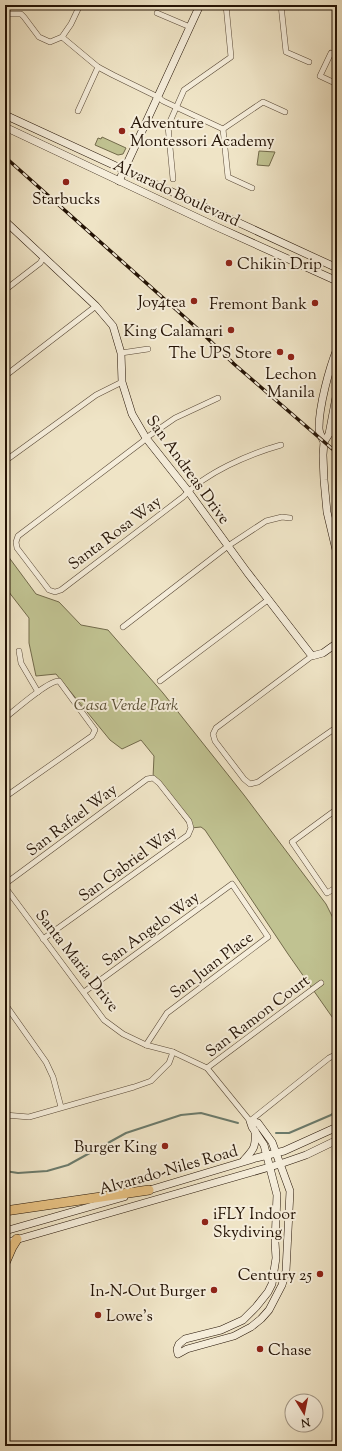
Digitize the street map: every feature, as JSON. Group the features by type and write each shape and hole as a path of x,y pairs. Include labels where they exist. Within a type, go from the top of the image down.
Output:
{"highway":[{"path":"5,1211 149,1190"},
{"path":"5,1263 17,1239"}],"main road":[{"path":"119,180 125,170 200,5"},
{"name":"Alvarado Boulevard","path":"5,116 337,268"},
{"name":"Alvarado Boulevard","path":"5,126 337,281"},
{"name":"San Andreas Drive","path":"5,221 96,306 113,326 121,353 122,382 132,414 146,438 188,491 312,656"},
{"path":"337,349 323,400 318,430 324,442 324,486 337,554"},
{"path":"324,442 329,434 337,392"},
{"path":"312,656 323,653 337,643"},
{"name":"Santa Maria Drive","path":"250,1121 258,1123 272,1142 290,1191 286,1271 276,1298 269,1310 261,1319 243,1332 223,1340 187,1349 178,1354 177,1349 179,1344 185,1339 228,1328 243,1320 256,1307 268,1292 272,1284 276,1258 275,1242 277,1195 264,1145 250,1121"},
{"name":"Alvarado-Niles Road","path":"5,1231 276,1153 297,1146 337,1127"},
{"path":"242,1162 255,1147 255,1131"},
{"name":"Alvarado-Niles Road","path":"5,1243 280,1164 306,1155 337,1140"}],"street":[{"path":"5,14 21,14 39,38 50,42 62,37 71,24 80,5"},
{"path":"173,179 168,126 184,90 231,57 226,5"},
{"path":"281,5 286,52 309,62"},
{"path":"157,13 190,27"},
{"path":"62,37 98,66 112,75 158,97 176,108 223,129"},
{"path":"331,53 320,76 337,84"},
{"path":"78,111 98,66"},
{"path":"223,129 263,102 285,112"},
{"path":"223,129 228,177 252,188"},
{"path":"5,290 40,263 44,257"},
{"path":"5,376 96,306"},
{"path":"121,353 148,349"},
{"path":"5,461 96,395 122,382"},
{"path":"146,438 175,418 218,398"},
{"name":"Santa Rosa Way","path":"146,438 18,536 16,542 17,548 49,590 55,592 60,590 183,497 188,491 220,470 264,450 281,445"},
{"path":"123,628 228,546 266,521 282,517 290,518"},
{"path":"160,681 269,600"},
{"path":"19,651 21,663 38,692"},
{"path":"312,656 216,728 213,734 215,741 244,779 250,784 258,782 337,727"},
{"path":"5,718 55,680 59,681 95,730 92,736 5,797"},
{"name":"San Rafael Way","path":"5,884 148,779 153,778"},
{"name":"San Gabriel Way","path":"43,939 188,835 191,828 189,821 159,783 153,778"},
{"path":"337,809 292,842 327,893 337,887"},
{"name":"San Angelo Way","path":"84,992 232,884"},
{"name":"San Juan Place","path":"146,1045 167,1013 268,937 232,884"},
{"name":"Santa Maria Drive","path":"5,887 104,1020 123,1034 146,1045 173,1052 208,1068 250,1121"},
{"name":"San Ramon Court","path":"208,1068 322,983"},
{"path":"5,1004 46,1062 61,1107"},
{"path":"5,1115 29,1117 134,1087 151,1080 169,1063 173,1052"},
{"path":"250,1121 329,1058 337,1054"}],"green space":[{"path":"102,137 126,148 123,154 118,155 95,145 98,138 101,139"},
{"path":"259,151 275,152 269,166 257,165"},
{"name":"Casa Verde Park","path":"5,552 36,594 59,602 81,625 108,630 163,693 244,795 326,904 337,926 337,1024 205,830 201,827 191,828 153,778 154,756 141,740 122,749 110,740 56,674 36,676 29,643 29,618 5,587"}],"waterway":[{"path":"276,1133 289,1133 331,1115 337,1110"},
{"path":"5,1171 18,1173 47,1171 68,1165 126,1133 181,1115 201,1113 238,1123"}],"railway":[{"path":"5,157 199,330 234,364 337,453"}],"place":[{"name":"Adventure Montessori Academy","path":"122,131"},
{"name":"Starbucks","path":"66,182"},
{"name":"Chikin Drip","path":"229,263"},
{"name":"Joy4tea","path":"194,301"},
{"name":"Fremont Bank","path":"315,303"},
{"name":"King Calamari","path":"231,330"},
{"name":"The UPS Store","path":"280,352"},
{"name":"Lechon Manila","path":"291,357"},
{"name":"Burger King","path":"165,1146"},
{"name":"iFLY Indoor Skydiving","path":"205,1222"},
{"name":"Century 25","path":"320,1274"},
{"name":"In-N-Out Burger","path":"214,1290"},
{"name":"Lowe's","path":"98,1315"},
{"name":"Chase","path":"260,1349"}]}
